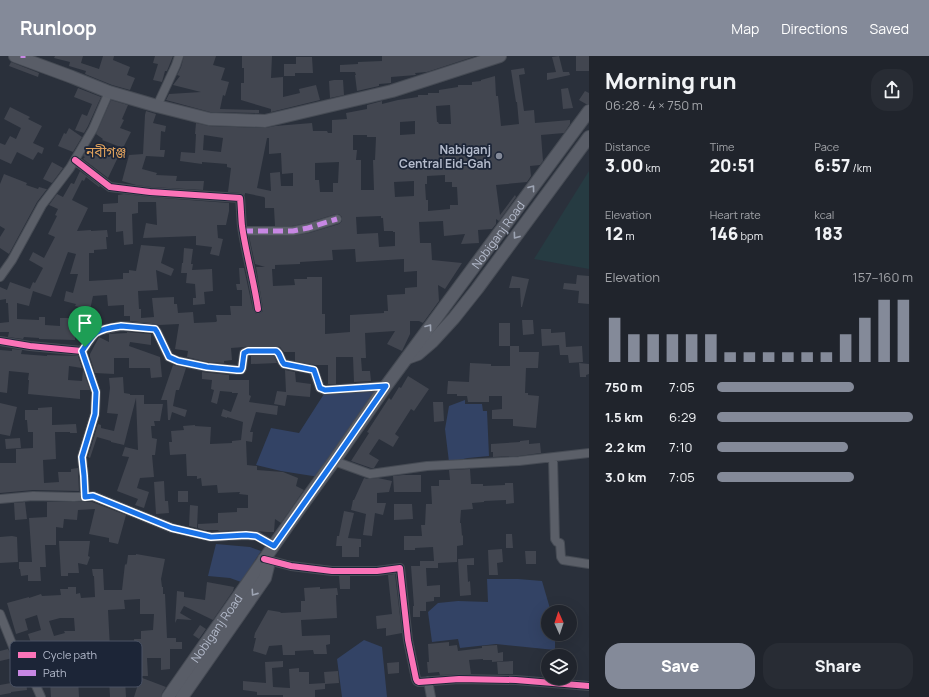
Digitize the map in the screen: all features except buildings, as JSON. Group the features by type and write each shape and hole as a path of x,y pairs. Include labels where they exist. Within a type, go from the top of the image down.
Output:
{"main road":[{"path":"20,57 109,92 157,106 209,119 265,121 392,91 500,56"},
{"name":"Nobiganj Road","path":"168,697 406,358 589,111"},
{"name":"Nobiganj Road","path":"406,358 418,354 432,342 454,318 589,138"},
{"name":"Nobiganj Road","path":"182,697 265,578 268,566 264,559"}],"street":[{"path":"157,106 179,56"},
{"path":"0,277 12,260 42,205 75,160 93,129 109,92"},
{"path":"75,160 110,187 150,192 240,198 248,262 255,289 258,309"},
{"path":"243,231 293,231 337,220"},
{"path":"82,351 94,334 101,330 121,326 151,328 155,329 157,332 169,357 178,361 207,367 241,370 244,353 248,351 276,351 279,353 284,364 314,370 320,388 325,390 386,386"},
{"path":"0,341 30,346 82,351"},
{"path":"82,351 96,392 95,414 82,457 85,497"},
{"path":"334,461 370,474 427,466 519,461 589,453"},
{"path":"553,458 555,539 560,543 561,557 563,560 589,564"},
{"path":"0,499 34,496 93,496 172,528 211,537 246,535 256,536 274,546"},
{"path":"264,559 290,566 332,571 377,571 400,568 408,640 416,679 419,682 459,679 509,680 589,686"},
{"path":"0,614 11,641"},
{"path":"428,681 431,697"},
{"path":"37,687 42,697"}],"shaded area":[{"path":"589,171 589,269 534,259"}],"water":[{"path":"380,391 319,477 281,471 256,465 271,428 299,433 324,394"},
{"path":"465,400 465,404 482,404 483,411 487,411 489,456 449,462 445,429 449,406"},
{"path":"216,544 250,547 261,551 241,582 230,578 208,576"},
{"path":"487,579 542,581 549,605 541,605 541,641 555,641 555,649 496,644 460,648 458,639 432,642 428,612 438,603 458,601 488,602"},
{"path":"364,640 382,647 387,697 342,697 337,659"}],"marked path":[{"path":"243,231 293,231 337,219"},
{"path":"82,351 96,392 95,414 82,457 85,497"}],"cycle path":[{"path":"75,160 110,187 150,192 240,198 244,236 258,309"},
{"path":"0,341 30,346 82,351 94,334 101,330 121,326 151,328 155,329 157,332 169,357 178,361 207,367 241,370 244,353 248,351 276,351 284,364 314,371 320,388 325,390 386,386"},
{"path":"264,559 291,566 332,571 377,571 400,568 408,640 416,679 419,682 459,679 516,680 589,686"}],"place":[{"name":"Nabiganj Central Eid-Gah","path":"499,156"}],"district":[{"name":"নবীগঞ্জ","path":"106,151"}],"route":[{"path":"121,326 151,328 155,329 169,357 173,360 207,367 241,370 244,353 248,351 276,351 279,353 284,364 314,370 320,388 325,390 386,386 274,546 256,536 246,535 211,537 172,528 93,496 85,497 82,457 95,414 96,392 82,351 85,347 94,334 101,330 121,326"}]}
